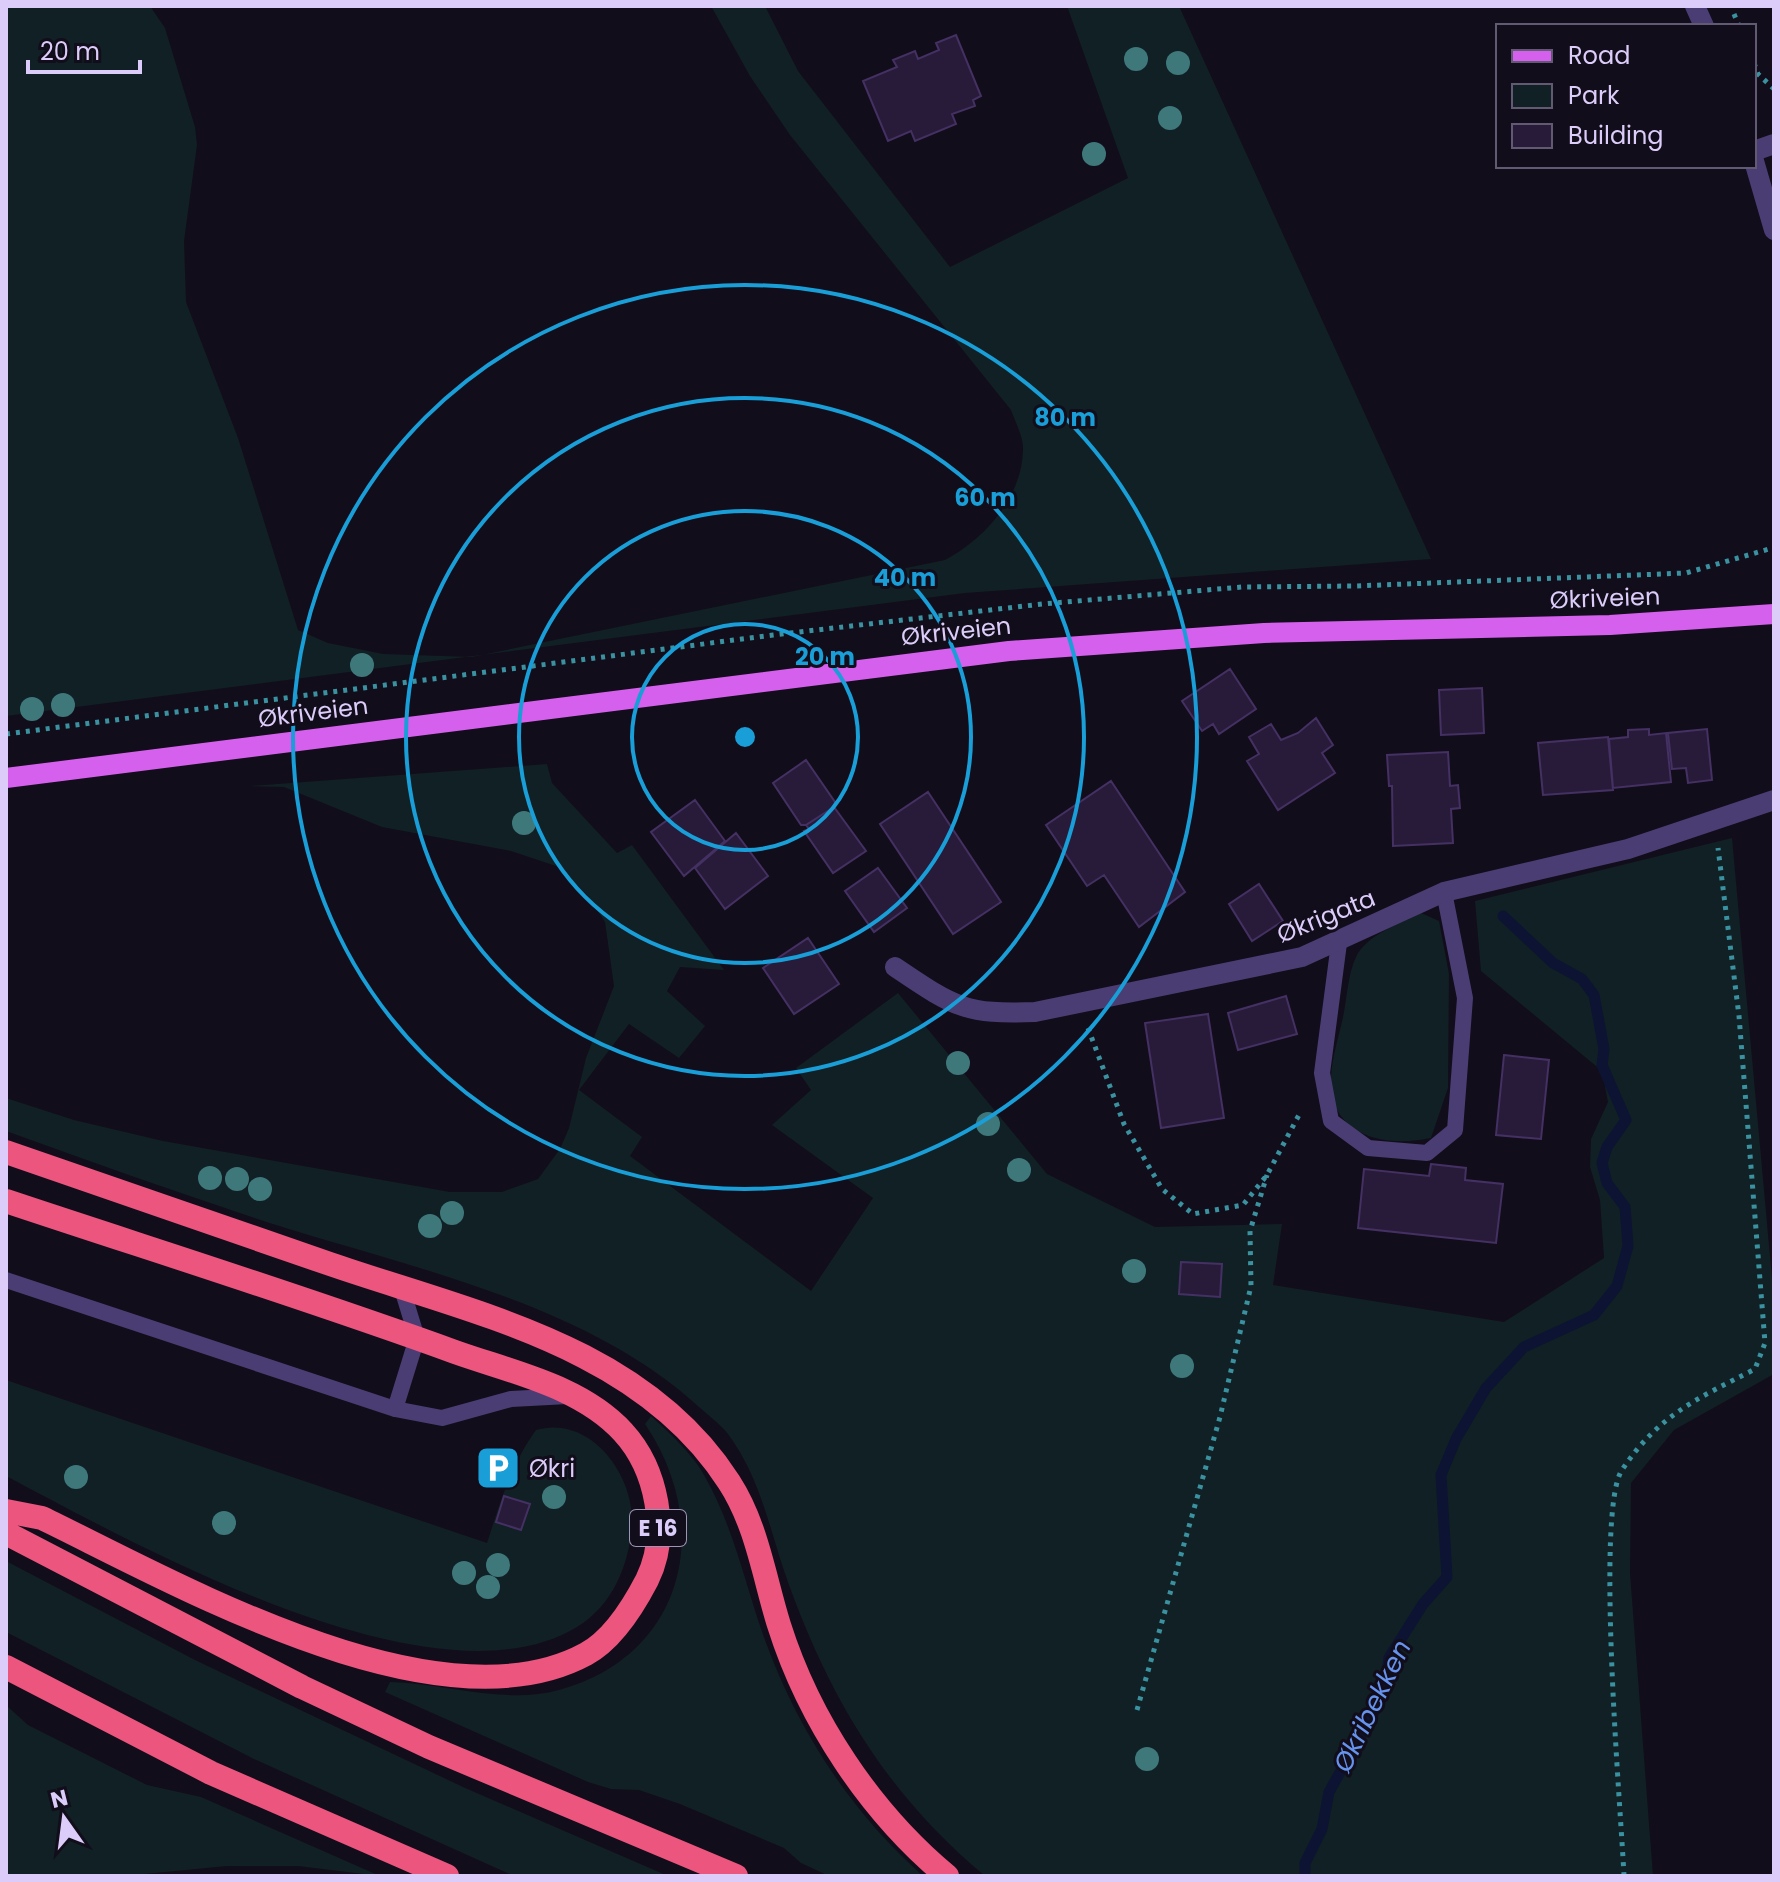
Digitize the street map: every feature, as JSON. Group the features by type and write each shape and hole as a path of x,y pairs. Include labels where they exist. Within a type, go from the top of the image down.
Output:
{"highway":[{"path":"6,1152 402,1289 516,1324 584,1357 646,1394 704,1448 730,1483 750,1523 779,1626 796,1672 819,1716 867,1792 898,1829 947,1876"},
{"name":"E 16","path":"6,1201 417,1338 577,1396 623,1432 647,1470 657,1507 658,1540 651,1571 635,1603 588,1653 519,1676 475,1678 398,1666 269,1625 42,1518 6,1511"},
{"path":"6,1533 316,1694 627,1833 736,1876"},
{"path":"6,1667 211,1773 447,1876"}],"main road":[{"name":"Økriveien","path":"6,778 1009,651 1264,633 1610,625 1774,614"}],"street":[{"path":"1756,168 1774,230"},
{"name":"Økrigata","path":"895,967 952,1005 979,1011 1035,1012 1258,968 1339,943 1444,892 1628,849 1711,824 1774,800"}],"lane":[{"path":"1339,943 1322,1073 1331,1121 1368,1148 1427,1153 1455,1130 1465,998 1444,892"},
{"path":"6,1280 395,1409 442,1418 511,1399 577,1396"},
{"path":"395,1409 417,1338 402,1289"}],"path":[{"path":"1756,68 1774,89"},
{"path":"6,734 773,635 1042,604 1242,587 1355,586 1686,573 1769,549"},
{"path":"1624,1876 1612,1631 1616,1482 1662,1420 1755,1369 1765,1343 1739,1016 1721,859 1711,824"},
{"path":"1078,1002 1124,1124 1162,1189 1193,1214 1243,1205 1267,1175 1322,1073"},
{"path":"1137,1710 1220,1417 1251,1286 1250,1231 1267,1175"}],"green space":[{"path":"6,6 150,6 165,28 195,127 197,145 184,241 186,302 238,438 298,630 328,643 383,654 467,657 6,716"},
{"path":"711,6 765,6 798,71 950,267 1128,178 1067,6 1179,6 1431,559 965,593 482,655 945,560 988,527 1010,498 1017,481 1023,446 1011,410 790,135 750,76"},
{"path":"547,764 552,783 617,853 632,845 724,970 680,967 667,991 705,1026 679,1058 629,1024 579,1090 642,1137 630,1156 811,1291 873,1198 772,1125 811,1090 796,1068 898,993 1047,1174 1155,1227 1282,1224 1273,1285 1504,1322 1604,1258 1600,1200 1590,1167 1591,1139 1608,1102 1602,1071 1481,971 1475,901 1732,838 1774,1300 1774,1374 1674,1430 1631,1483 1630,1573 1653,1876 985,1876 920,1813 892,1780 845,1708 806,1628 757,1488 740,1452 718,1423 654,1371 605,1341 497,1294 273,1224 6,1131 6,1098 74,1120 163,1141 450,1192 502,1192 538,1179 560,1149 569,1128 586,1058 614,986 605,922 587,895 559,867 511,851 382,827 284,787 249,786"},
{"path":"1421,913 1439,921 1449,974 1448,1088 1431,1138 1413,1141 1378,1139 1349,1125 1339,1113 1333,1097 1333,1062 1356,957 1376,936"},
{"path":"6,1380 487,1543 513,1470 536,1430 556,1427 574,1431 591,1440 605,1453 626,1487 632,1525 623,1569 609,1596 590,1618 577,1627 517,1648 446,1649 368,1635 287,1610 207,1577 6,1476"},
{"path":"651,1416 693,1459 714,1495 778,1674 811,1738 850,1797 923,1876 829,1876 801,1863 784,1848 680,1804 639,1790 611,1789 588,1782 385,1692 390,1682 496,1694 538,1694 559,1690 602,1673 636,1648 660,1617 676,1582 682,1544 679,1504 666,1463 645,1424"},
{"path":"6,1561 195,1660 463,1787 668,1876 514,1876 254,1759 6,1632"},
{"path":"6,1705 28,1725 147,1785 201,1797 380,1876 298,1866 227,1866 124,1876 6,1876"}],"building":[{"path":"956,35 981,96 973,100 975,106 952,114 956,124 915,141 911,131 888,141 863,81 897,67 893,60 915,51 918,59 939,50 936,43"},
{"path":"1230,669 1256,709 1219,734 1213,724 1202,731 1182,701"},
{"path":"1482,688 1484,733 1441,735 1439,690"},
{"path":"1316,718 1333,745 1322,753 1335,773 1278,810 1247,761 1259,754 1249,737 1271,724 1281,740 1298,733"},
{"path":"1649,729 1649,735 1666,733 1671,782 1613,788 1609,739 1628,737 1628,730"},
{"path":"1707,729 1712,780 1688,783 1686,768 1672,769 1668,733"},
{"path":"1608,737 1613,790 1543,795 1538,743"},
{"path":"1448,752 1450,786 1458,785 1460,808 1451,809 1453,843 1393,846 1392,786 1389,786 1387,755"},
{"path":"806,760 835,802 834,807 801,825 773,783"},
{"path":"1111,781 1185,892 1139,927 1104,875 1087,886 1046,825"},
{"path":"928,792 1001,902 953,934 880,824"},
{"path":"695,800 725,841 684,876 651,832"},
{"path":"834,807 866,851 833,873 804,831 809,829 806,825"},
{"path":"736,833 768,876 725,909 695,868"},
{"path":"878,868 907,908 874,932 845,891"},
{"path":"1259,884 1283,921 1252,941 1229,904"},
{"path":"808,938 839,984 794,1014 763,968"},
{"path":"1286,996 1297,1034 1238,1050 1228,1013"},
{"path":"1208,1014 1224,1118 1161,1128 1145,1023"},
{"path":"1504,1055 1549,1060 1541,1139 1496,1135"},
{"path":"1431,1164 1466,1168 1465,1180 1503,1184 1496,1243 1358,1228 1364,1169 1429,1176"},
{"path":"1181,1262 1222,1264 1220,1297 1179,1294"},
{"path":"504,1496 530,1504 521,1530 496,1522"}],"waterway":[{"name":"Økribekken","path":"1305,1876 1305,1863 1322,1829 1329,1792 1384,1694 1389,1658 1423,1604 1447,1577 1441,1475 1456,1439 1486,1388 1524,1347 1594,1315 1617,1286 1628,1246 1625,1207 1607,1183 1602,1163 1607,1147 1626,1120 1602,1065 1604,1049 1594,995 1582,979 1553,963 1503,916"}],"place":[{"name":"Økri","path":"498,1468"}]}
